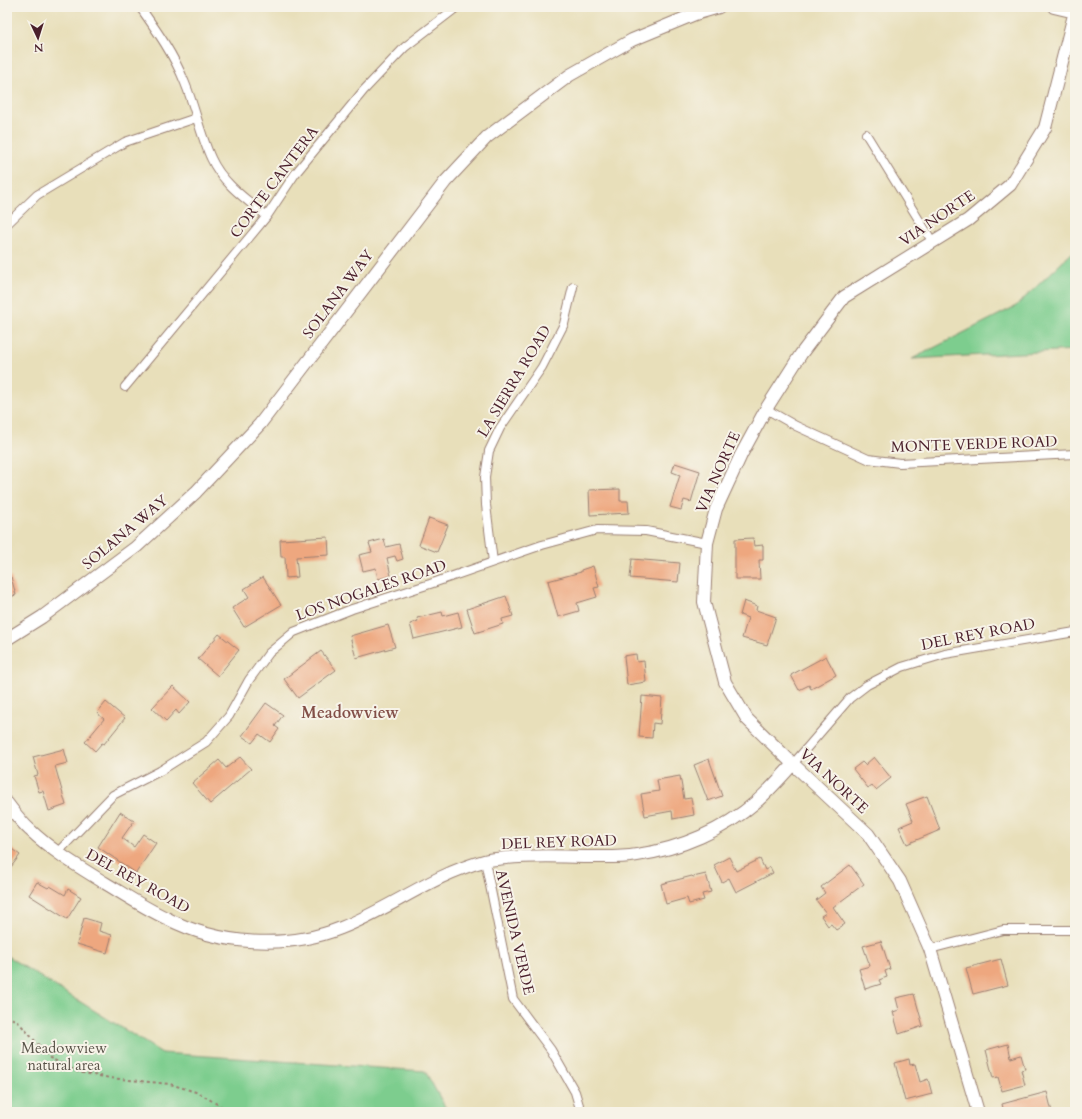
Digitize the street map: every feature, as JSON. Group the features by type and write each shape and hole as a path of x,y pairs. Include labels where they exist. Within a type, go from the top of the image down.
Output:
{"street":[{"path":"140,7 163,39 175,61 185,83 211,159 238,193 268,216"},
{"name":"CORTE CANTERA","path":"125,387 268,216 295,174 364,90 405,47 457,7"},
{"name":"SOLANA WAY","path":"7,639 53,609 136,547 196,492 260,424 440,188 487,137 570,75 625,44 695,14 720,7"},
{"path":"1054,7 1075,12"},
{"name":"VIA NORTE","path":"978,1112 930,949 900,881 868,834 747,719 725,682 704,602 707,543 716,509 741,454 766,409 801,354 844,297 968,220 1010,185 1045,128 1075,12"},
{"path":"7,224 37,196 125,142 196,118"},
{"path":"866,134 932,241"},
{"name":"LA SIERRA ROAD","path":"493,562 486,505 485,477 489,451 500,428 542,367 564,324 573,287"},
{"name":"MONTE VERDE ROAD","path":"766,409 796,426 868,459 900,463 1075,454"},
{"name":"LOS NOGALES ROAD","path":"57,853 113,794 160,772 206,742 229,716 249,680 269,653 294,632 352,610 542,545 597,530 646,531 707,543"},
{"name":"DEL REY ROAD","path":"7,803 28,829 57,853 167,919 203,933 239,940 271,942 308,937 340,928 383,908 431,882 458,870 485,861 529,856 601,857 636,855 662,850 686,842 721,827 756,802 793,764 850,698 867,685 902,667 945,654 1075,632"},
{"name":"AVENIDA VERDE","path":"485,861 512,999 551,1050 574,1092 581,1112"},
{"path":"930,949 1003,930 1075,930"}],"path":[{"path":"7,1015 20,1024 50,1058 78,1072 110,1078 170,1084 199,1094 230,1112"}],"green space":[{"path":"1075,250 1075,350 912,359 1016,306"},
{"name":"Meadowview natural area","path":"7,956 162,1053 425,1071 448,1112 7,1112"}],"building":[{"path":"675,463 700,471 691,502 684,500 681,510 670,507 680,475 672,472"},
{"path":"620,489 620,501 628,501 629,513 590,515 589,490"},
{"path":"429,518 448,525 437,552 419,545"},
{"path":"328,537 329,555 296,557 298,577 286,578 285,557 281,557 280,540"},
{"path":"753,538 754,546 763,545 763,560 759,560 760,579 735,579 735,539"},
{"path":"384,539 386,547 399,544 403,559 397,561 395,556 387,558 391,576 378,579 376,568 363,571 359,555 372,552 369,543"},
{"path":"632,559 680,563 678,582 630,578"},
{"path":"593,566 599,587 594,588 597,597 577,603 579,611 558,617 548,581 581,572 581,570"},
{"path":"11,577 16,595 7,598 7,578"},
{"path":"263,577 281,605 244,627 232,608 249,597 244,589"},
{"path":"506,596 513,616 502,619 503,624 475,633 467,609"},
{"path":"744,601 757,606 756,610 776,617 767,645 742,638 748,618 740,615"},
{"path":"442,612 443,616 458,612 462,627 414,639 410,624 418,621 417,618"},
{"path":"388,625 395,647 356,658 350,636"},
{"path":"219,634 239,650 218,676 198,659"},
{"path":"321,651 336,670 298,698 284,679"},
{"path":"636,654 637,662 644,661 646,682 627,685 624,656"},
{"path":"826,656 836,675 811,689 809,685 799,690 791,675"},
{"path":"173,686 190,702 179,714 176,710 166,721 152,708"},
{"path":"642,696 662,698 660,724 653,723 652,738 639,737"},
{"path":"106,702 125,718 104,744 102,743 95,751 85,742 104,719 97,713"},
{"path":"266,703 283,715 275,726 279,729 270,742 259,734 252,743 242,736"},
{"path":"64,749 68,763 55,766 66,805 49,811 43,791 39,792 34,776 38,775 33,757"},
{"path":"240,757 251,769 210,804 192,783 219,760 226,768"},
{"path":"874,757 891,778 876,790 872,785 868,788 853,769 862,762 865,765"},
{"path":"709,759 722,796 708,801 694,765"},
{"path":"680,776 684,799 691,798 694,815 673,819 672,811 645,816 641,794 659,791 657,780"},
{"path":"927,796 940,830 907,844 899,827 913,821 906,804"},
{"path":"120,812 134,821 122,838 134,847 143,834 156,843 136,873 98,847"},
{"path":"9,847 20,855 11,867 7,864 7,850"},
{"path":"729,857 736,871 760,859 765,870 770,867 773,873 736,892 729,878 722,882 714,865"},
{"path":"850,865 864,884 833,907 845,924 836,930 831,924 828,926 821,916 826,913 816,900 825,893 821,887"},
{"path":"706,874 711,892 702,894 704,900 689,904 687,898 666,904 661,884"},
{"path":"37,882 48,888 50,886 65,895 68,889 81,897 67,919 29,895"},
{"path":"84,918 101,923 99,931 112,935 107,953 77,944"},
{"path":"881,941 890,969 885,971 887,977 879,980 881,984 865,989 859,969 870,966 863,946"},
{"path":"1001,959 1008,985 973,994 966,968"},
{"path":"914,994 923,1026 899,1034 893,1012 899,1010 896,998"},
{"path":"1008,1044 1011,1058 1021,1055 1025,1069 1021,1070 1025,1085 1002,1091 998,1077 993,1078 986,1050"},
{"path":"909,1059 910,1065 915,1064 920,1082 928,1079 932,1094 905,1101 895,1063"},
{"path":"1047,1092 1052,1112 1004,1112 1002,1104"}],"district":[{"name":"Meadowview","path":"350,712"}]}
